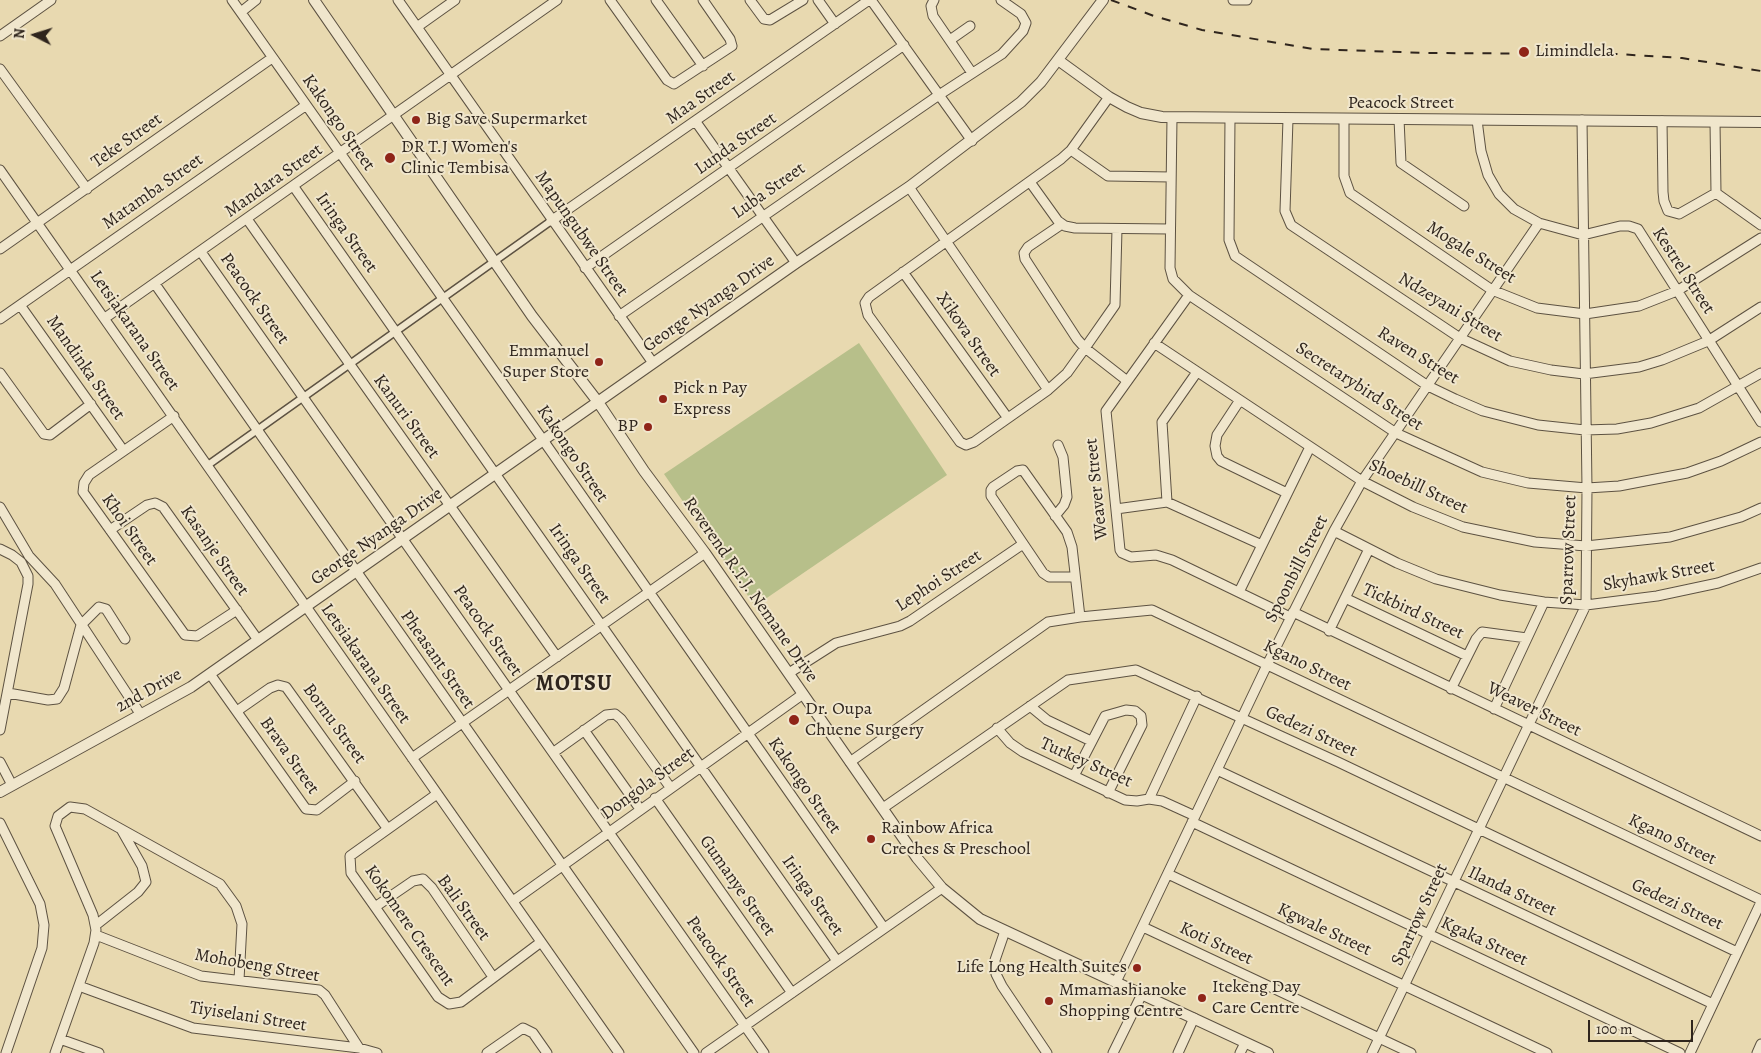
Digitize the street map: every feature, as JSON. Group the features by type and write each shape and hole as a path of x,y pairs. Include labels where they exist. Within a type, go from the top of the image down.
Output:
{"street":[{"path":"0,36 51,0"},
{"name":"Kakongo Street","path":"232,0 544,440 884,928"},
{"path":"241,12 256,0"},
{"name":"Reverend R.T.J. Nemane Drive","path":"314,0 532,316 599,401 850,762 942,888 980,919 1268,1053"},
{"name":"Mapungubwe Street","path":"398,0 551,221 653,363"},
{"path":"417,27 455,0"},
{"name":"Mandara Street","path":"105,318 394,117 558,0"},
{"path":"610,0 669,83 676,84 730,49 732,44 703,0"},
{"path":"656,0 703,66"},
{"path":"750,0 764,19 770,20 803,0"},
{"path":"818,0 835,24"},
{"path":"870,0 972,141"},
{"name":"Maa Street","path":"551,221 870,0"},
{"path":"934,0 932,14 972,73"},
{"name":"Luba Street","path":"619,316 762,216 1002,54 1025,28 1026,23 1023,17 1001,0"},
{"name":"George Nyanga Drive","path":"306,607 796,263 909,187 972,141 1021,102 1058,60 1103,0"},
{"path":"1233,0 1247,0"},
{"path":"950,40 970,26"},
{"name":"Lunda Street","path":"585,268 904,46"},
{"name":"Teke Street","path":"0,249 272,58"},
{"name":"Peacock Street","path":"1058,60 1109,97 1141,113 1172,118 1761,122"},
{"path":"0,69 87,189"},
{"path":"1109,97 1071,150 1030,182 867,299 864,307 960,442 966,444 974,442 1048,390 1067,373 1115,305 1117,229"},
{"name":"Matamba Street","path":"0,319 306,106"},
{"name":"Secretarybird Street","path":"1172,118 1170,274 1177,286 1396,433 1482,472 1528,483 1587,488 1619,486 1687,473 1721,461 1761,442"},
{"name":"Raven Street","path":"1230,118 1229,240 1231,251 1241,260 1428,386 1483,411 1538,426 1586,430 1617,429 1678,416 1699,408 1761,373"},
{"name":"Ndzeyani Street","path":"1288,119 1285,211 1288,222 1298,231 1460,338 1510,361 1551,370 1584,374 1607,372 1655,362 1708,340 1761,307"},
{"path":"1399,119 1401,163 1464,206"},
{"name":"Mogale Street","path":"1344,120 1344,176 1350,193 1492,290 1537,308 1584,314 1639,306 1677,291 1761,238"},
{"name":"Kestrel Street","path":"1477,120 1484,164 1493,185 1514,209 1539,223 1584,235 1620,226 1634,227 1651,249 1761,422"},
{"name":"Sparrow Street","path":"1372,1053 1586,605 1587,488 1582,120"},
{"path":"1662,121 1663,192 1668,211 1679,214 1716,192"},
{"path":"696,122 796,263"},
{"path":"1715,122 1716,192"},
{"path":"1071,150 1108,176 1171,177"},
{"name":"Letsiakarana Street","path":"0,170 619,1053"},
{"path":"1030,182 1062,224 1075,228 1170,229"},
{"name":"Iringa Street","path":"294,187 395,334 496,473 702,765 837,961"},
{"path":"909,187 1048,390"},
{"path":"1716,192 1761,225"},
{"name":"Kanuri Street","path":"247,219 349,366 557,657"},
{"path":"208,465 395,334 551,221"},
{"name":"Spoonbill Street","path":"1116,982 1267,664 1334,531 1362,481 1539,223"},
{"path":"1062,224 1028,247 1024,256 1071,330 1085,348 1126,380"},
{"name":"Peacock Street","path":"201,252 764,1053"},
{"name":"Xikova Street","path":"903,272 1006,418"},
{"name":"Pheasant Street","path":"155,284 256,432 694,1053"},
{"name":"Weaver Street","path":"1189,295 1126,380 1106,411 1119,545 1122,553 1131,557 1163,557 1329,631 1761,836"},
{"name":"Mandinka Street","path":"20,304 124,450"},
{"name":"Shoebill Street","path":"1154,344 1362,481 1413,507 1463,526 1535,542 1586,546 1670,538 1741,517 1761,508"},
{"path":"1167,502 1162,422 1197,372"},
{"path":"0,373 41,432 47,435 91,404"},
{"path":"1240,400 1215,441 1217,456 1221,460 1287,493"},
{"name":"Khoi Street","path":"174,416 89,475 83,487 86,497 185,635 197,636 237,610"},
{"path":"1055,516 1064,506 1067,497 1063,457 1058,445"},
{"path":"1238,592 1310,447"},
{"path":"1075,577 1046,576 992,496 991,490 993,487 1017,470 1023,470 1055,516 1071,541 1080,617"},
{"path":"1116,509 1167,502 1262,545"},
{"name":"Kasanje Street","path":"110,530 148,505 159,504 166,510 258,640"},
{"path":"0,506 29,556 52,580 141,715"},
{"name":"Skyhawk Street","path":"1334,531 1411,569 1443,581 1491,593 1544,602 1586,605 1681,592 1718,583 1761,568"},
{"name":"Lephoi Street","path":"789,674 836,643 894,628 910,621 1023,544"},
{"path":"1329,631 1369,549"},
{"path":"0,550 12,555 21,562 28,576 27,593 0,730"},
{"path":"412,758 705,553"},
{"path":"21,562 29,556"},
{"name":"Tickbird Street","path":"1345,598 1467,656"},
{"path":"1494,709 1544,602"},
{"path":"8,693 48,700 57,699 64,688 81,625 99,607 106,608 125,639"},
{"name":"2nd Drive","path":"0,792 141,715 210,674 306,607"},
{"name":"Kgano Street","path":"850,762 1041,626 1054,620 1152,610 1761,901"},
{"path":"1452,689 1478,634 1482,632 1527,638"},
{"name":"Gedezi Street","path":"883,808 1072,678 1130,670 1146,673 1197,696 1738,952"},
{"name":"Brava Street","path":"210,674 306,809 317,810 355,781"},
{"name":"Bornu Street","path":"237,711 270,688 278,685 286,686 387,828"},
{"name":"Dongola Street","path":"513,901 670,787 803,694"},
{"name":"Turkey Street","path":"997,728 1015,747 1108,793 1131,801 1149,799 1197,696"},
{"path":"1030,706 1046,720 1091,742"},
{"path":"1074,776 1102,720 1108,714 1131,710 1141,716 1140,730 1108,793"},
{"path":"554,752 606,715 613,714 618,716 670,787"},
{"path":"584,730 640,809"},
{"path":"0,762 12,785"},
{"name":"Ilanda Street","path":"1217,770 1713,1004"},
{"name":"Kokomere Crescent","path":"437,794 353,852 349,860 351,873 375,908 442,1001 458,1003 541,942"},
{"name":"Gumanye Street","path":"655,798 792,993"},
{"name":"Kgaka Street","path":"1149,799 1162,801 1194,819 1429,934 1680,1053"},
{"path":"55,1053 96,935 96,925 56,829 56,821 63,810 78,806 213,878 224,888 236,906 242,924 239,980"},
{"path":"0,823 40,904 44,925 42,948 6,1053"},
{"path":"96,925 138,892 146,882 145,871 122,829"},
{"name":"Kgwale Street","path":"1168,874 1547,1053"},
{"name":"Bali Street","path":"375,908 413,880 422,879 432,888 493,977"},
{"path":"706,1053 942,888"},
{"path":"1690,1053 1761,901"},
{"name":"Koti Street","path":"1143,927 1411,1053"},
{"path":"1005,931 995,960 996,974 1002,986 1048,1053"},
{"name":"Mohobeng Street","path":"96,935 192,973 319,990 325,995 359,1048"},
{"name":"Tiyiselani Street","path":"78,986 193,1028 359,1048 377,1053"},
{"path":"1113,1053 1142,994"},
{"path":"1178,1053 1194,1018"},
{"path":"487,1053 523,1028 533,1034 547,1053"},
{"path":"60,1039 98,1053"},
{"path":"1240,1053 1245,1043"},
{"path":"1757,1053 1761,1044"}],"green space":[{"path":"859,343 947,475 755,606 664,474"}],"railway":[{"path":"1111,0 1154,16 1202,30 1313,49 1428,53 1617,54 1682,58 1761,71"}],"place":[{"name":"Limindlela","path":"1524,52"},
{"name":"Big Save Supermarket","path":"416,120"},
{"name":"DR T.J Women's Clinic Tembisa","path":"390,158"},
{"name":"Emmanuel Super Store","path":"599,362"},
{"name":"Pick n Pay Express","path":"663,399"},
{"name":"BP","path":"648,427"},
{"name":"Dr. Oupa Chuene Surgery","path":"794,720"},
{"name":"Rainbow Africa Creches & Preschool","path":"871,839"},
{"name":"Life Long Health Suites","path":"1137,968"},
{"name":"Itekeng Day Care Centre","path":"1202,998"},
{"name":"Mmamashianoke Shopping Centre","path":"1049,1001"}],"district":[{"name":"MOTSU","path":"574,685"}]}
